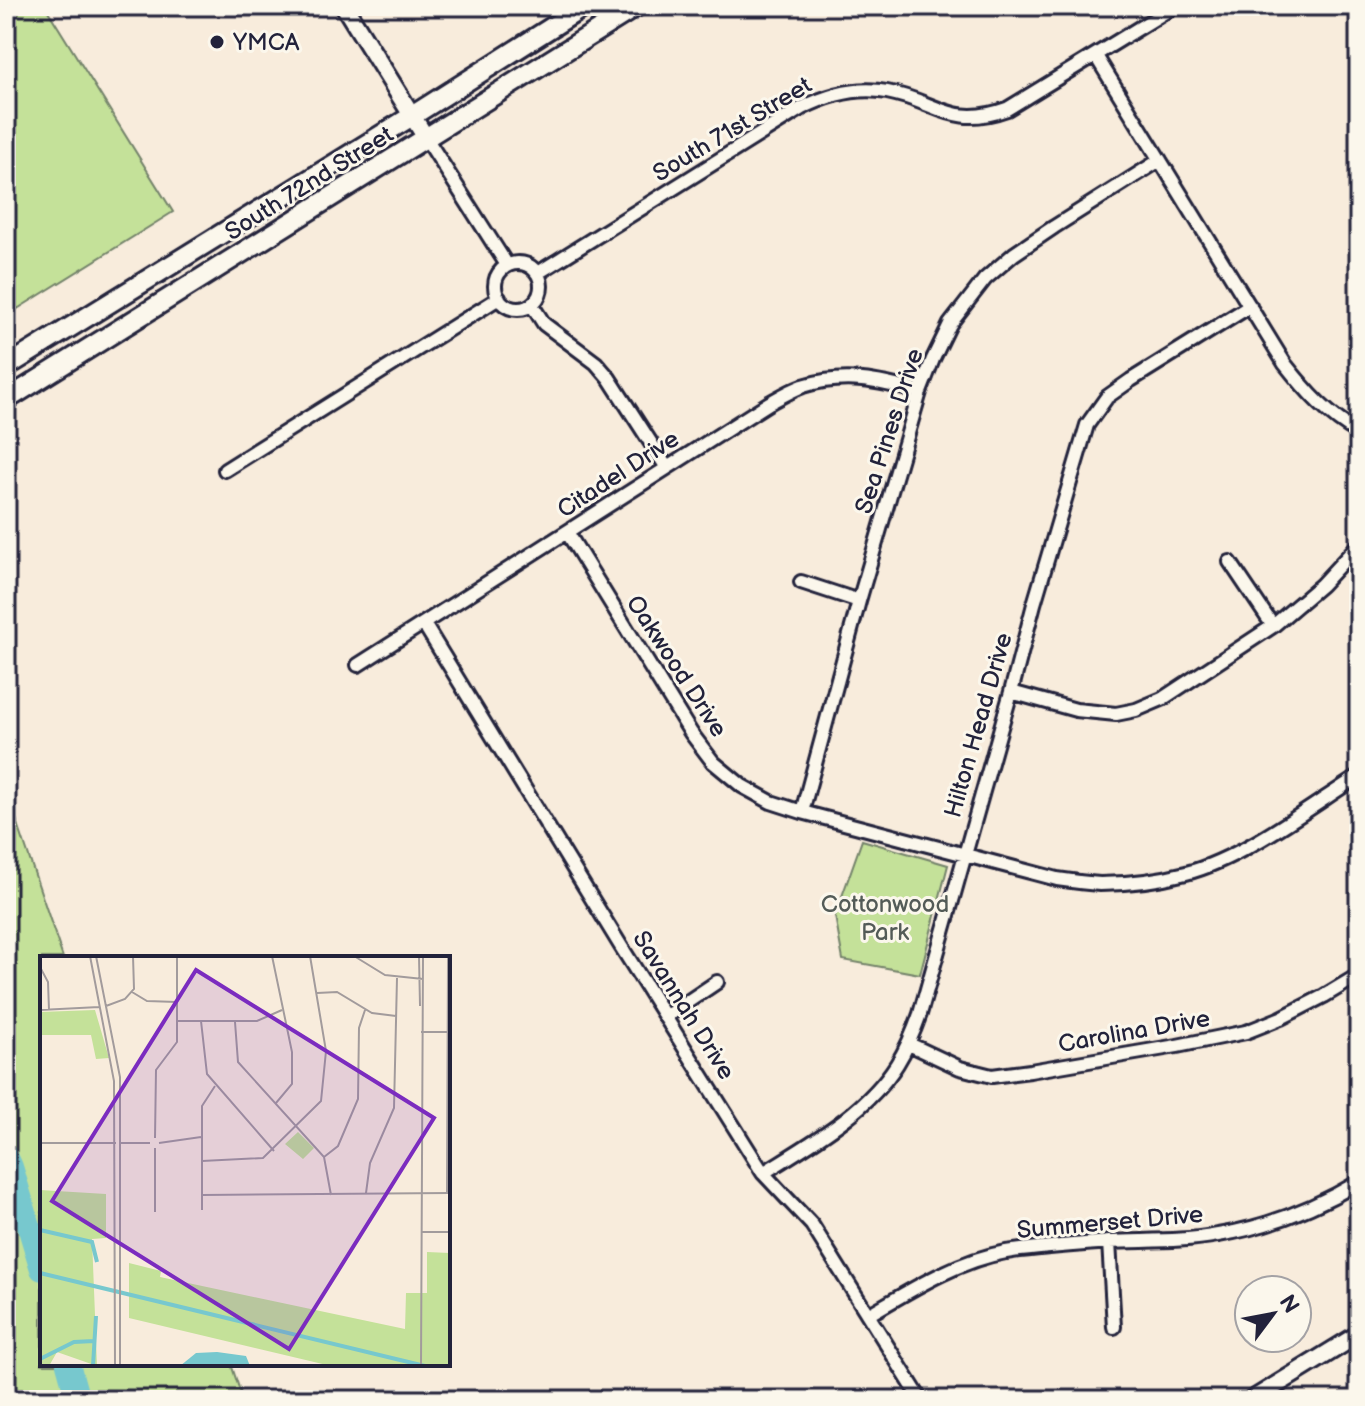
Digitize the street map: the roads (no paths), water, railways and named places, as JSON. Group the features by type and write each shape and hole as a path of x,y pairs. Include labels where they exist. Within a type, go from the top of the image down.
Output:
{"main road":[{"path":"344,6 426,138"},
{"name":"South 72nd Street","path":"6,367 585,6"},
{"name":"South 72nd Street","path":"6,400 637,6"},
{"path":"1252,1400 1359,1334"}],"street":[{"name":"South 71st Street","path":"538,273 816,101 847,92 884,91 950,114 971,117 990,115 1007,109 1175,6"},
{"path":"1096,56 1285,364 1309,395 1338,422 1359,433"},
{"path":"426,138 507,265"},
{"name":"Sea Pines Drive","path":"802,812 920,392 950,324 985,279 1014,254 1160,160"},
{"path":"521,262 532,266 538,273 541,292 532,305 513,309 499,298 495,282 507,265 521,262"},
{"path":"225,470 499,298"},
{"path":"532,305 544,324 596,363 609,378 667,468"},
{"name":"Hilton Head Drive","path":"763,1173 823,1135 861,1106 882,1086 909,1044 1087,425 1107,397 1250,306"},
{"name":"Citadel Drive","path":"358,665 769,403 800,387 825,381 874,380 920,392"},
{"name":"Oakwood Drive","path":"567,532 691,733 713,762 742,786 771,802 802,812 1057,879 1100,884 1188,873 1225,859 1359,776"},
{"path":"1011,692 1076,710 1116,714 1162,699 1273,626 1321,585 1359,544"},
{"path":"1230,562 1273,626"},
{"path":"801,582 859,601"},
{"name":"Savannah Drive","path":"424,624 763,1173 812,1225 921,1400"},
{"name":"Carolina Drive","path":"909,1044 960,1068 992,1076 1030,1071 1246,1032 1313,1002 1359,975"},
{"path":"665,1017 717,982"},
{"name":"Summerset Drive","path":"868,1315 959,1266 1004,1252 1217,1236 1254,1228 1304,1211 1359,1182"},
{"path":"1109,1242 1114,1327"}],"waterway":[{"path":"6,1156 40,1262"},
{"path":"69,1366 78,1400"}],"place":[{"name":"YMCA","path":"217,42"}],"park label":[{"name":"Cottonwood Park","path":"885,918"}]}
